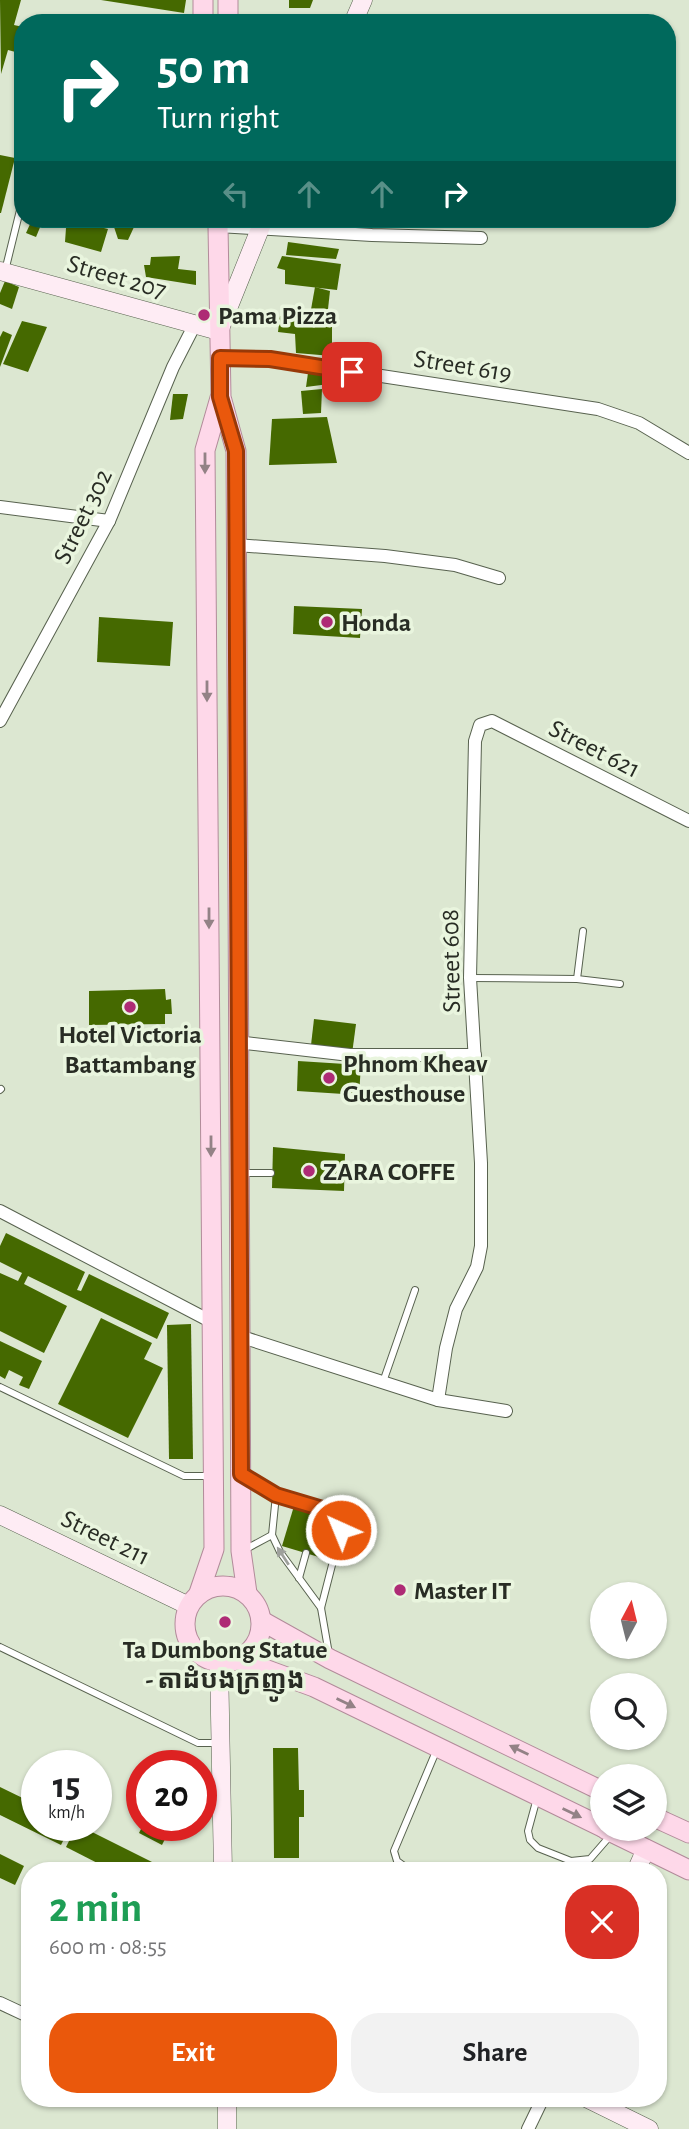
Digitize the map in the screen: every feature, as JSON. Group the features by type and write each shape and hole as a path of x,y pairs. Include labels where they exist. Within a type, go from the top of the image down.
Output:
{"main road":[{"path":"218,228 220,397 205,450 214,1549 185,1616 187,1637 200,1654 314,1687 590,1822"},
{"path":"220,397 236,451 241,1551 247,1593"},
{"path":"194,1600 218,1586 228,1586 247,1593 255,1601 262,1621 258,1640 253,1649 228,1661"},
{"path":"262,1621 330,1659 590,1785"},
{"path":"667,1822 689,1833"},
{"path":"630,1841 689,1870"}],"street":[{"path":"219,331 260,228"},
{"path":"302,228 372,235 481,238"},
{"name":"Street 207","path":"3,271 219,331"},
{"name":"Street 302","path":"0,721 108,521 173,367 194,326"},
{"name":"Street 619","path":"220,358 270,359 597,409 639,423 689,453"},
{"path":"0,507 108,521"},
{"path":"236,545 408,559 455,565 499,578"},
{"name":"Street 621","path":"480,725 492,721 689,821"},
{"name":"Street 608","path":"438,1400 446,1348 456,1309 477,1267 481,1246 481,1163 470,978 475,741 480,725"},
{"path":"237,1042 350,1055 475,1055"},
{"path":"0,1211 212,1322"},
{"path":"240,1336 438,1400 506,1411"},
{"name":"Street 211","path":"0,1516 194,1600"},
{"path":"223,1862 220,1743 228,1661"},
{"path":"640,1862 646,1849"},
{"path":"0,2003 21,2013"},
{"path":"227,2107 227,2129"},
{"path":"528,2129 539,2107"},
{"path":"604,2107 649,2129"}],"lane":[{"path":"3,271 15,228"},
{"path":"577,979 583,932"},
{"path":"470,978 577,979 620,984"},
{"path":"238,1173 271,1173"},
{"path":"383,1382 415,1290"},
{"path":"0,1387 184,1476 213,1476"},
{"path":"241,1474 276,1495 316,1510 333,1512 340,1517 341,1530 321,1608 330,1659"},
{"path":"276,1495 272,1535 279,1552 321,1608"},
{"path":"241,1551 272,1535"},
{"path":"299,1578 306,1553"},
{"path":"0,1647 198,1743 220,1743"},
{"path":"398,1862 394,1851 438,1747"},
{"path":"538,1796 528,1831 530,1840 538,1848 571,1861 590,1859 601,1841"}],"building":[{"path":"0,0 21,0 17,14 14,14 14,52 8,50 1,74"},
{"path":"101,0 186,0 184,13"},
{"path":"289,0 313,0 310,8 289,8"},
{"path":"0,155 14,158 14,162 0,213"},
{"path":"28,228 40,228 36,237 26,233"},
{"path":"66,228 108,229 101,252 65,242"},
{"path":"114,228 134,228 128,240 118,239"},
{"path":"288,242 339,249 336,259 286,255"},
{"path":"180,256 178,269 196,271 196,285 146,277 144,265 150,265 151,257"},
{"path":"282,256 341,264 337,290 285,284 285,270 277,268"},
{"path":"5,281 19,287 12,309 0,304 0,293"},
{"path":"315,287 330,291 327,318 310,315"},
{"path":"280,316 332,319 332,356 296,353 295,334 278,332"},
{"path":"22,321 47,327 28,372 3,364"},
{"path":"3,331 12,335 0,367 0,337"},
{"path":"308,373 331,373 329,384 306,387"},
{"path":"322,389 321,413 303,414 301,391"},
{"path":"173,394 188,394 183,419 170,420"},
{"path":"327,417 337,463 269,465 272,419"},
{"name":"Honda","path":"294,606 362,609 360,638 293,634"},
{"path":"99,617 173,622 170,666 97,662"},
{"name":"Hotel Victoria Battambang","path":"165,989 166,1000 171,999 172,1014 165,1014 165,1024 89,1025 89,991"},
{"path":"314,1019 356,1024 352,1054 311,1045"},
{"name":"Phnom Kheav Guesthouse","path":"298,1061 361,1065 359,1095 297,1091"},
{"name":"ZARA COFFE","path":"273,1147 345,1154 344,1191 272,1188"},
{"path":"6,1233 85,1272 77,1290 81,1291 89,1274 169,1313 157,1339 28,1276 24,1284 67,1306 44,1353 0,1331 0,1273 18,1281 22,1273 0,1262 0,1246"},
{"path":"101,1318 152,1343 144,1359 163,1368 128,1438 58,1404"},
{"path":"191,1324 193,1459 169,1459 167,1325"},
{"path":"0,1341 42,1361 29,1389 19,1385 23,1377 9,1370 5,1379 0,1376"},
{"path":"294,1506 334,1519 322,1558 282,1546"},
{"path":"273,1748 298,1748 299,1790 304,1790 304,1817 299,1817 299,1858 274,1858"},
{"path":"0,1787 21,1797 21,1825 0,1815"},
{"path":"69,1841 109,1841 152,1862 95,1862 66,1847"},
{"path":"0,1854 21,1864 21,1872 15,1885 0,1878"}],"place":[{"name":"Pama Pizza","path":"204,315"},
{"name":"Honda","path":"327,622"},
{"name":"Hotel Victoria Battambang","path":"130,1007"},
{"name":"Phnom Kheav Guesthouse","path":"329,1078"},
{"name":"ZARA COFFE","path":"309,1171"},
{"name":"Master IT","path":"400,1590"},
{"name":"Ta Dumbong Statue - តាដំបងក្រញូង","path":"225,1622"}],"route":[{"path":"341,1530 340,1517 333,1512 276,1495 241,1474 236,451 220,397 220,358 270,359 352,372"}]}
